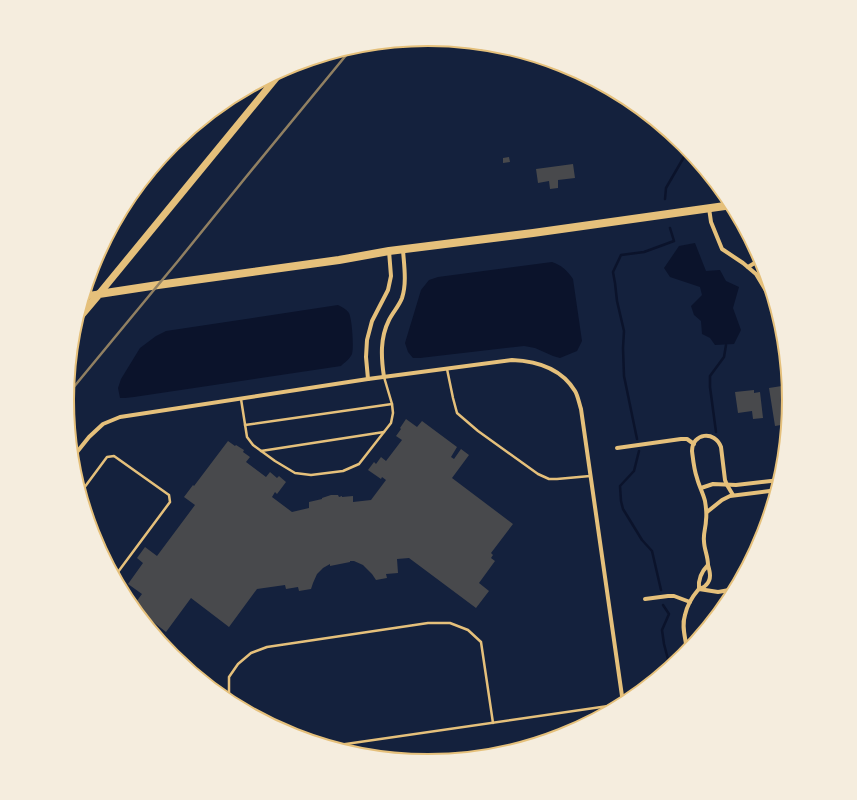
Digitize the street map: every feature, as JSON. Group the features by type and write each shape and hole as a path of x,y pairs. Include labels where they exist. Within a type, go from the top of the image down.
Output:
{"main road":[{"path":"87,308 272,83"},
{"path":"90,295 339,260 389,251 540,232 725,206"}],"street":[{"path":"709,208 711,222 722,249 756,274 765,290"},
{"path":"384,377 381,354 383,337 389,320 402,298 404,288 403,250"},
{"path":"368,379 366,357 367,340 372,320 388,290 391,276 389,251"},
{"path":"748,268 755,263"},
{"path":"79,450 89,437 103,424 120,416 368,379 512,360 539,364 551,369 564,377 575,392 581,409 621,697"},
{"path":"686,642 684,619 690,602 699,589 705,586 710,574 704,545 707,518 692,451 694,444 699,438 707,436 714,437 719,442 721,447 724,478 733,495"},
{"path":"617,448 681,439 687,439 694,444"},
{"path":"701,488 713,484 736,485 773,481"},
{"path":"706,512 733,495 770,491"},
{"path":"699,589 698,583 703,570 708,565"},
{"path":"699,589 718,592 727,590"},
{"path":"645,599 674,596 690,602"}],"lane":[{"path":"447,368 452,398 457,413 478,431 538,474 549,479 591,476"},
{"path":"241,398 247,437 252,445 260,451 294,473 311,474 343,471 359,464 391,423 393,413 392,404 384,377"},
{"path":"245,425 392,404"},
{"path":"260,451 384,432"},
{"path":"85,486 107,457 114,456 170,495 170,502 119,571"},
{"path":"229,692 229,677 238,664 251,653 267,647 428,623 450,623 468,630 481,642 493,723"},
{"path":"346,744 606,706"}],"water":[{"path":"695,243 706,271 720,270 726,281 739,287 733,308 741,330 734,344 715,345 710,338 702,334 701,321 694,315 691,306 702,295 700,287 670,277 664,268 679,246"},
{"path":"552,262 564,268 573,279 582,341 577,351 560,358 535,348 524,346 420,358 413,358 408,352 405,343 421,290 429,280 438,277"},
{"path":"338,305 349,313 353,340 352,354 341,366 120,398 118,388 121,379 140,348 156,336 166,331"}],"building":[{"path":"509,157 510,162 503,163 503,158"},
{"path":"573,164 575,178 558,180 558,188 550,189 549,181 538,183 536,169"},
{"path":"782,386 782,425 775,426 769,388"},
{"path":"754,390 754,393 760,392 763,418 753,419 752,411 738,413 735,392"},
{"path":"406,419 417,427 422,421 457,447 451,457 454,459 461,449 469,455 452,478 513,524 491,553 493,555 491,558 495,561 479,583 489,591 476,608 409,558 397,559 398,573 386,574 387,578 376,580 363,565 350,561 330,566 330,564 323,568 317,574 311,589 299,591 298,587 286,589 285,585 257,589 229,627 191,598 166,632 152,621 137,601 142,594 128,584 143,563 137,558 145,547 157,556 195,505 184,497 228,441 244,450 243,452 250,457 246,462 266,477 270,472 277,478 279,476 286,482 277,494 275,492 272,497 292,512 309,508 309,502 331,495 338,495 339,497 353,496 353,502 371,500 386,480 382,477 381,479 368,470 374,462 376,464 381,457 386,461 402,440 396,436 401,429 400,428"}],"waterway":[{"path":"665,199 666,188 685,156"},
{"path":"637,439 624,376 624,331 617,301 613,272 621,255 644,252 674,241 670,228"},
{"path":"716,432 710,376 724,357 726,345"},
{"path":"639,451 634,471 620,486 621,501 623,509 642,540 652,551 661,590"},
{"path":"663,605 669,614 662,630 668,660"}],"railway":[{"path":"75,386 345,56"}]}
